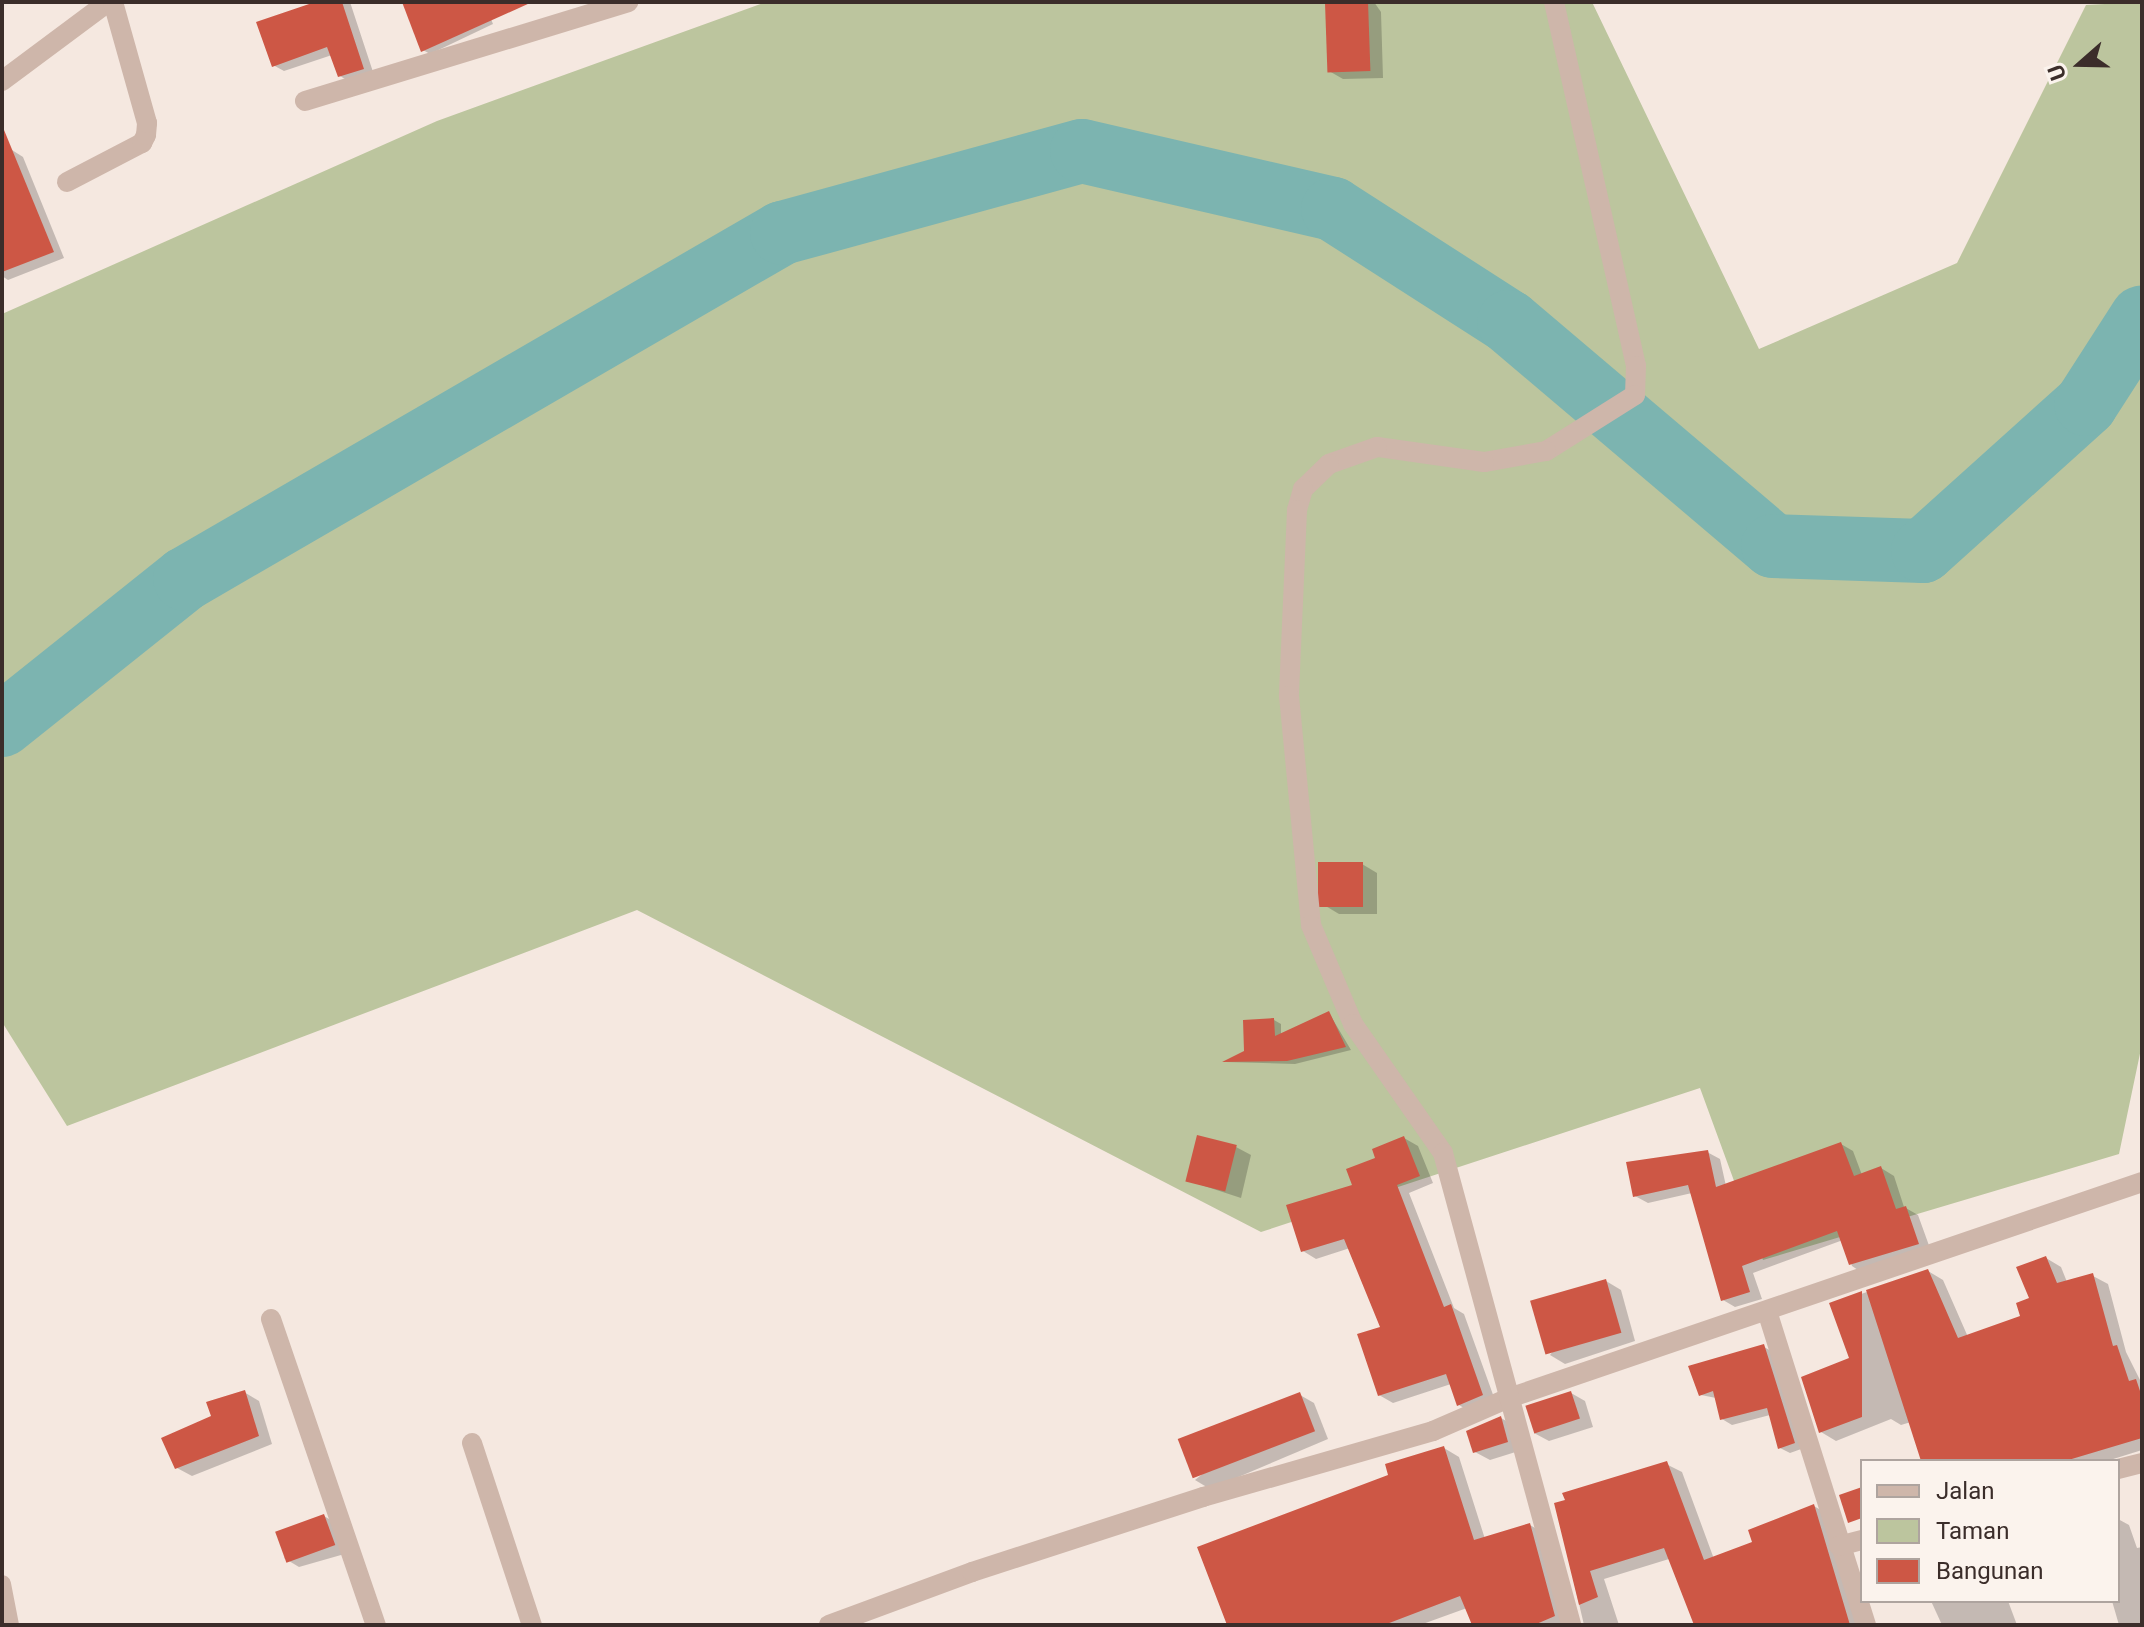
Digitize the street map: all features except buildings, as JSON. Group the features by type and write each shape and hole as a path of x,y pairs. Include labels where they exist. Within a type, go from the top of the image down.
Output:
{"street":[{"path":"2,81 111,2 147,123 146,135 142,143 67,182"},
{"path":"305,101 628,2"},
{"path":"1554,2 1636,366 1635,395 1546,451 1484,462 1377,447 1329,464 1303,489 1297,510 1289,603 1292,742 1311,925 1353,1024 1443,1153 1571,1625"},
{"path":"829,1625 972,1572 1203,1497 1433,1431 1509,1398 2142,1182"},
{"path":"1767,1311 1866,1625"},
{"path":"271,1319 376,1625"},
{"path":"472,1443 532,1625"},
{"path":"2120,1468 2142,1463"},
{"path":"1839,1546 1860,1541"}],"lane":[{"path":"2,1584 10,1625"}],"green space":[{"path":"766,2 1592,2 1759,349 1957,263 2086,5 2142,2 2142,1044 2119,1154 1763,1260 1700,1088 1261,1232 637,910 67,1126 2,1022 2,314 437,121"}],"waterway":[{"path":"2,725 185,579 782,233 1082,151 1333,209 1509,322 1773,546 1923,551 2086,404 2142,317"}]}
